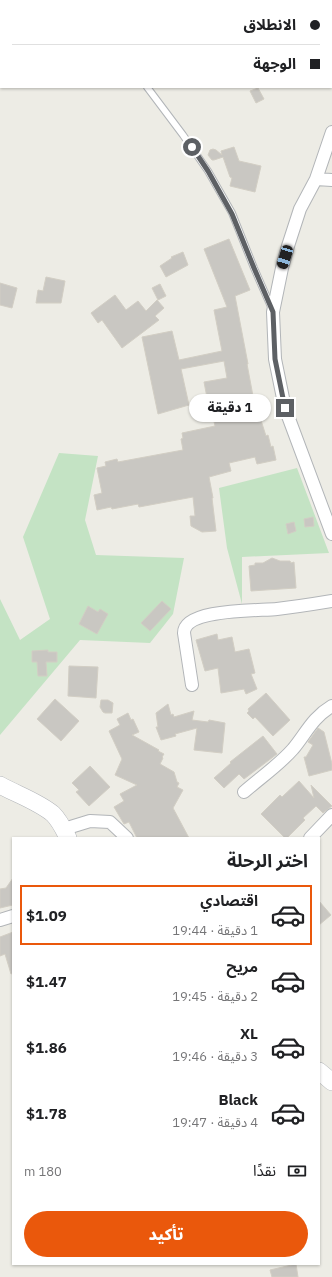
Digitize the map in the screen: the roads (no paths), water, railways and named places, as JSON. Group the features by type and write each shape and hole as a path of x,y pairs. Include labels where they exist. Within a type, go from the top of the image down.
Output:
{"street":[{"path":"332,132 316,179 300,209 282,268 273,312 275,359 285,408 332,534"},
{"path":"316,179 332,180"},
{"path":"192,685 184,633 184,629 187,624 218,612 277,609 332,601"},
{"path":"244,792 289,753 314,720 323,711 332,706"},
{"path":"0,785 52,814 66,834 90,821 110,822 126,837"},
{"path":"311,837 332,815"},
{"path":"0,920 12,916"},
{"path":"320,1073 332,1082"}],"lane":[{"path":"148,88 208,171 232,214 273,312"}]}
